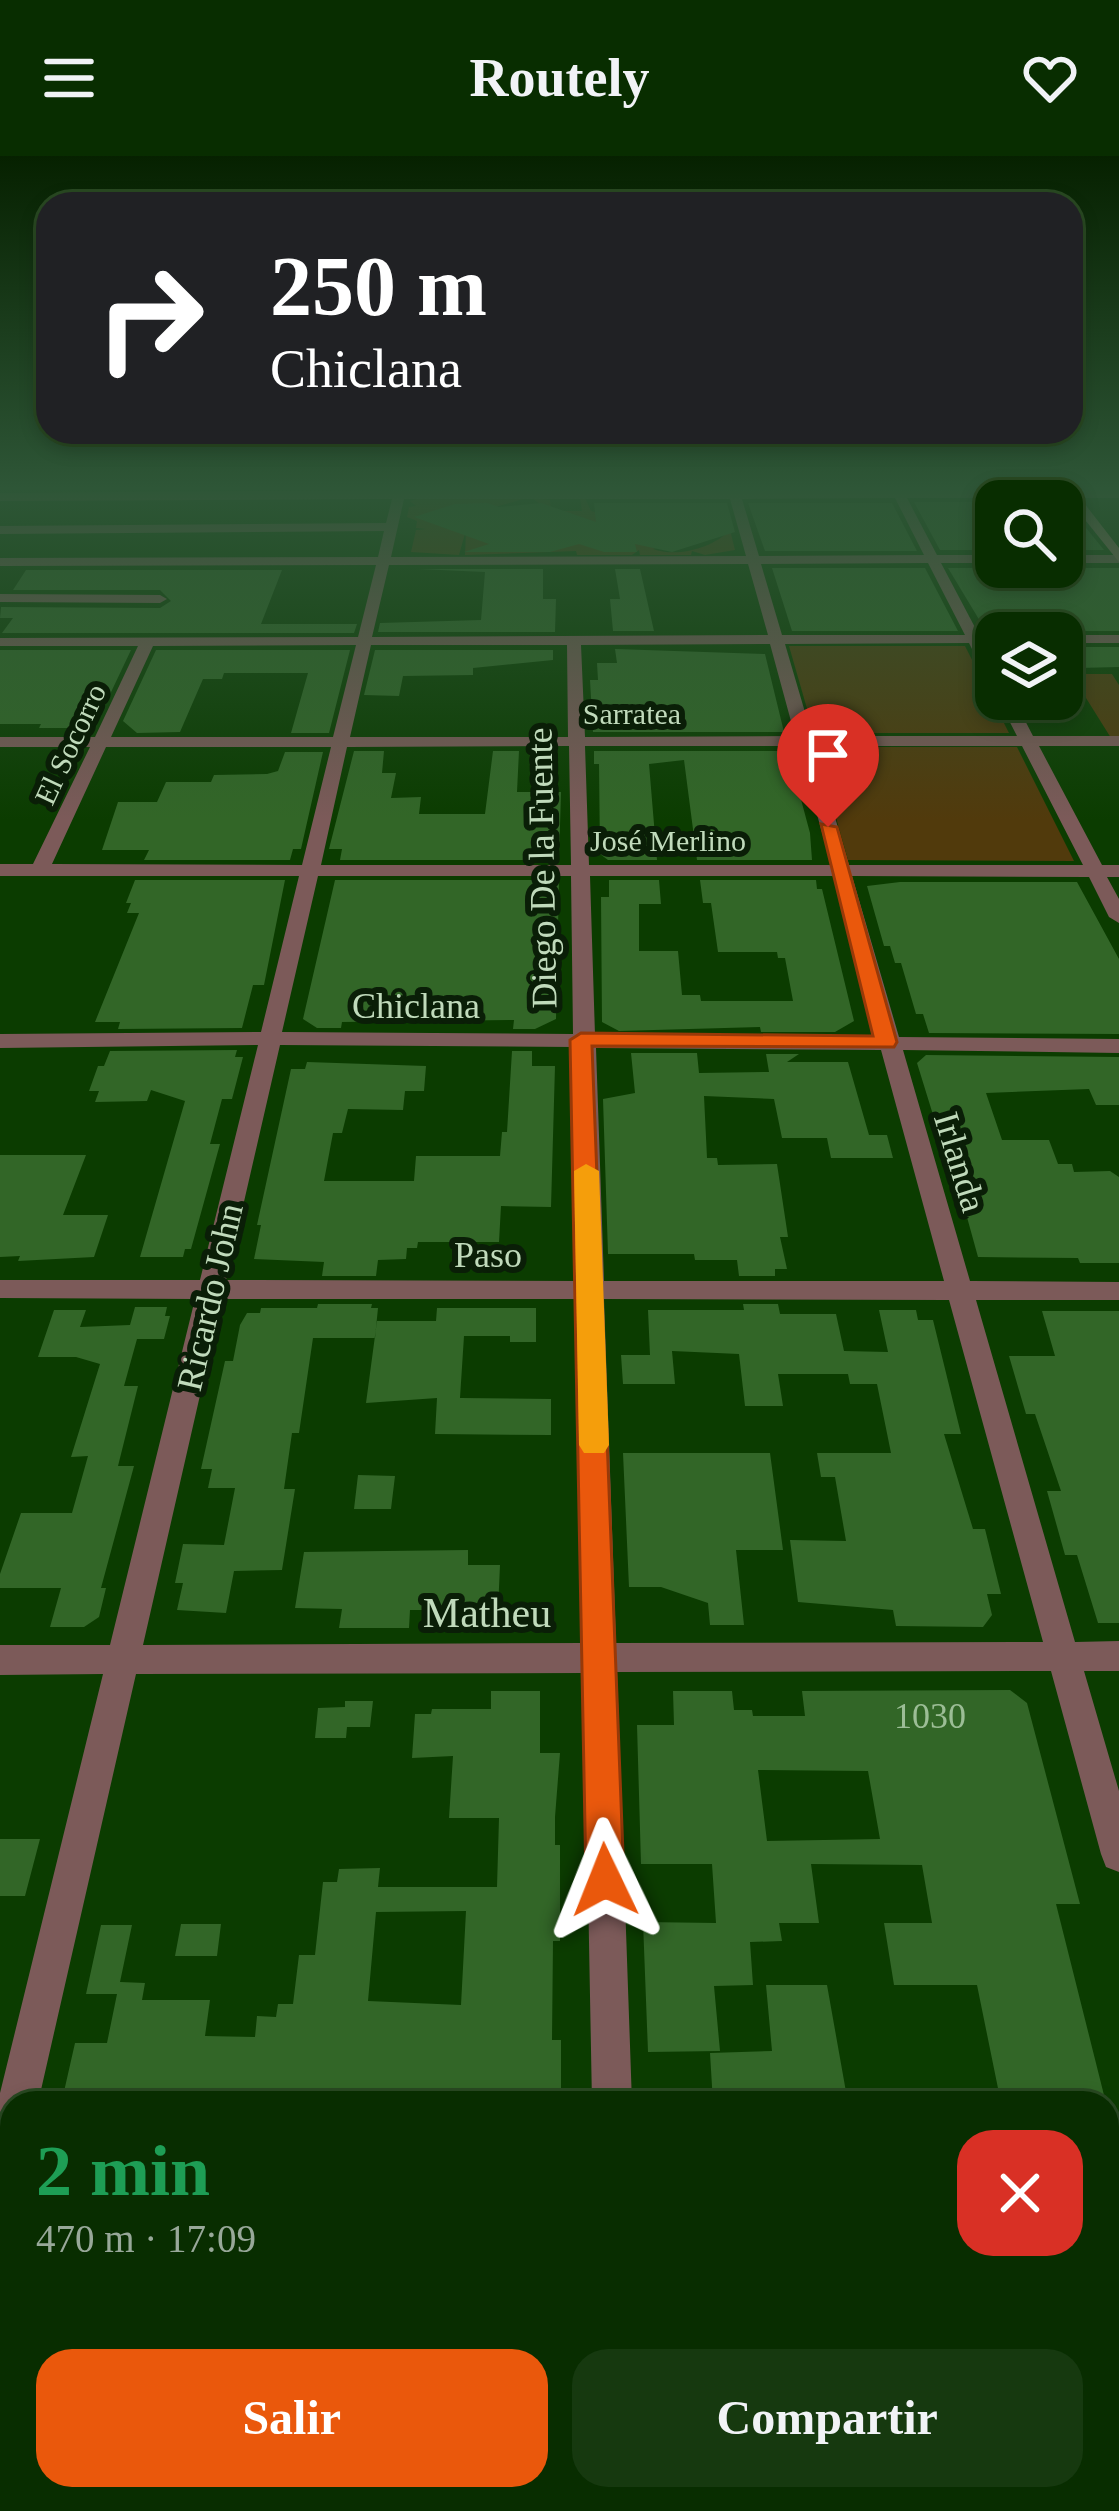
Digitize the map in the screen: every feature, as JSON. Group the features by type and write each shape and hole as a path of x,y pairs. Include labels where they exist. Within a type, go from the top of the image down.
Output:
{"street":[{"name":"El Socorro","path":"40,870 104,741 160,600"},
{"name":"Ricardo John","path":"21,2091 375,600"},
{"name":"Irlanda","path":"765,600 1119,1854"},
{"path":"953,600 975,644"},
{"name":"Diego De la Fuente","path":"574,639 612,2091"},
{"path":"1083,639 1119,639"},
{"path":"0,642 973,640"},
{"path":"1017,720 1119,916"},
{"name":"Sarratea","path":"0,742 342,738 1119,741"},
{"name":"José Merlino","path":"0,870 1119,871"},
{"name":"Chiclana","path":"0,1041 271,1038 1119,1046"},
{"name":"Paso","path":"0,1289 1119,1291"},
{"name":"Matheu","path":"0,1660 1119,1656"}],"shaded area":[{"path":"789,646 965,646 975,666 975,720 1002,720 1009,733 814,733"},
{"path":"1083,674 1112,674 1119,685 1119,738 1111,738 1083,693"},
{"path":"816,747 1017,747 1074,861 848,860"}],"building":[{"path":"270,600 261,624 357,624 354,633 2,633 13,618 0,618 1,607 160,608 171,601"},
{"path":"483,600 556,600 555,632 378,632 380,623 481,620"},
{"path":"610,600 647,600 654,631 613,631"},
{"path":"782,600 942,600 958,631 792,631"},
{"path":"967,600 1119,600 1119,631 1083,631 1083,612 975,613"},
{"path":"1083,647 1119,647 1119,667 1083,668"},
{"path":"615,649 765,654 784,732 593,732 590,680 598,680 597,663 617,663"},
{"path":"0,650 131,650 94,728 39,728 41,724 0,724"},
{"path":"156,650 350,650 329,733 291,733 308,673 224,673 222,679 203,679 180,732 137,733 123,721"},
{"path":"375,650 553,650 553,660 473,668 473,675 403,676 399,696 364,695"},
{"path":"354,751 384,751 382,773 396,773 391,798 421,797 419,814 485,814 493,751 519,751 517,792 561,792 559,860 340,860 342,849 329,849"},
{"path":"594,751 788,751 810,833 812,860 697,860 684,760 649,764 657,860 608,860 600,854 599,764 594,764"},
{"path":"285,752 323,752 301,849 293,849 290,860 144,860 149,850 102,850 118,802 157,802 166,782 211,782 214,775 278,771"},
{"path":"135,880 285,880 264,985 253,985 242,1028 118,1029 120,1022 95,1022 139,913 127,913"},
{"path":"335,880 559,880 556,1019 535,1029 513,1029 514,1020 342,1022 341,1028 317,1028 303,1019"},
{"path":"609,880 659,880 661,904 639,904 639,951 678,951 682,995 700,995 701,1001 793,1001 785,958 778,958 777,952 718,952 711,903 703,903 700,880 816,880 854,1021 835,1032 761,1032 760,1027 619,1031 602,1022 601,897 609,897"},
{"path":"1077,882 1119,959 1119,1034 929,1033 923,1014 916,1014 901,963 895,963 890,946 884,946 867,886"},
{"path":"237,1050 235,1057 243,1057 232,1099 222,1099 210,1144 220,1144 191,1249 185,1249 183,1257 140,1257 185,1101 151,1090 147,1101 95,1102 99,1091 89,1091 98,1066 104,1066 110,1051"},
{"path":"512,1051 532,1051 532,1066 555,1066 551,1207 501,1206 499,1242 418,1242 417,1248 407,1248 406,1259 378,1260 376,1276 322,1276 324,1262 254,1259 291,1069 305,1069 307,1062 426,1066 424,1091 405,1091 403,1110 348,1109 342,1133 333,1133 324,1181 414,1181 416,1156 500,1156 502,1132 507,1132"},
{"path":"631,1053 697,1053 699,1073 769,1072 766,1054 799,1054 787,1062 848,1062 869,1135 887,1135 893,1158 831,1158 827,1138 782,1138 774,1099 704,1096 707,1158 717,1158 718,1165 777,1164 788,1237 780,1237 787,1269 775,1269 775,1276 739,1276 737,1260 695,1260 694,1254 608,1254 603,1099 635,1093"},
{"path":"926,1055 1119,1057 1119,1105 1096,1105 1089,1089 986,1093 1002,1140 1049,1140 1058,1164 1072,1164 1074,1172 1110,1171 1119,1177 1119,1263 978,1257 957,1181 966,1180 963,1164 948,1118 934,1118 917,1063"},
{"path":"0,1155 86,1155 63,1215 108,1215 94,1257 18,1261 20,1256 0,1257"},
{"path":"318,1304 372,1304 371,1308 378,1308 375,1338 313,1338 299,1433 292,1433 284,1489 295,1489 282,1570 234,1571 226,1613 177,1610 183,1583 175,1583 183,1544 224,1545 235,1488 208,1488 212,1469 201,1469 225,1361 233,1361 240,1325 247,1313 260,1313 261,1308 317,1308"},
{"path":"743,1304 778,1304 780,1314 836,1314 844,1351 888,1352 879,1310 916,1310 918,1320 933,1320 961,1434 944,1434 973,1529 985,1529 1001,1594 987,1594 992,1615 983,1627 896,1626 893,1610 798,1602 790,1540 846,1541 835,1477 821,1477 817,1453 891,1453 877,1384 850,1384 848,1374 778,1374 783,1406 745,1406 739,1354 672,1351 675,1384 623,1384 621,1355 650,1355 648,1310 744,1310"},
{"path":"135,1307 167,1307 165,1316 170,1316 164,1339 137,1339 124,1386 138,1386 118,1466 134,1466 101,1588 106,1588 99,1617 84,1627 50,1627 61,1588 0,1588 0,1574 21,1513 72,1513 88,1456 71,1457 100,1364 76,1357 38,1357 54,1310 86,1310 80,1327 130,1325"},
{"path":"437,1308 536,1308 536,1342 510,1342 510,1336 464,1336 460,1398 551,1399 551,1435 435,1434 437,1398 366,1403 377,1321 436,1321"},
{"path":"1042,1311 1119,1311 1119,1623 1098,1623 1077,1555 1065,1555 1047,1491 1061,1491 1035,1414 1026,1414 1009,1356 1055,1356"},
{"path":"623,1453 770,1453 783,1550 736,1550 744,1625 710,1625 708,1603 661,1587 629,1587"},
{"path":"358,1475 395,1476 391,1509 354,1509"},
{"path":"468,1550 468,1565 500,1565 498,1610 410,1610 409,1628 339,1628 342,1609 295,1608 304,1552"},
{"path":"1010,1690 1027,1703 1080,1904 1056,1904 1103,2091 999,2091 977,1985 894,1985 884,1923 932,1923 922,1865 811,1864 819,1923 779,1923 782,1941 750,1942 753,1985 714,1986 720,2051 648,2052 643,1922 716,1923 712,1864 641,1864 637,1725 674,1725 673,1691 732,1691 734,1710 752,1710 753,1716 805,1716 802,1691","holes":["758,1770 868,1771 880,1839 767,1841"]},
{"path":"491,1691 540,1691 540,1753 560,1753 555,1845 560,1845 560,1941 553,1941 552,2040 561,2040 561,2091 64,2091 75,2043 107,2043 117,1994 86,1994 101,1925 132,1925 120,1982 145,1983 142,2000 210,2000 205,2036 255,2037 257,2016 276,2017 278,2004 293,2004 299,1955 315,1955 323,1882 337,1882 339,1869 380,1868 378,1887 497,1887 499,1818 449,1818 453,1756 412,1758 415,1714 431,1714 432,1709 491,1709","holes":["466,1911 461,2005 368,2001 376,1912"]},
{"path":"345,1701 373,1701 370,1727 347,1727 346,1738 315,1738 318,1708 345,1707"},
{"path":"0,1839 40,1839 25,1896 0,1896"},
{"path":"181,1924 221,1924 217,1956 175,1956"},
{"path":"766,1985 827,1985 846,2091 712,2091 710,2053 772,2051"}],"slow traffic":[{"path":"586,1171 594,1445"}],"route":[{"path":"605,1880 581,1040 886,1042 828,827"}]}
